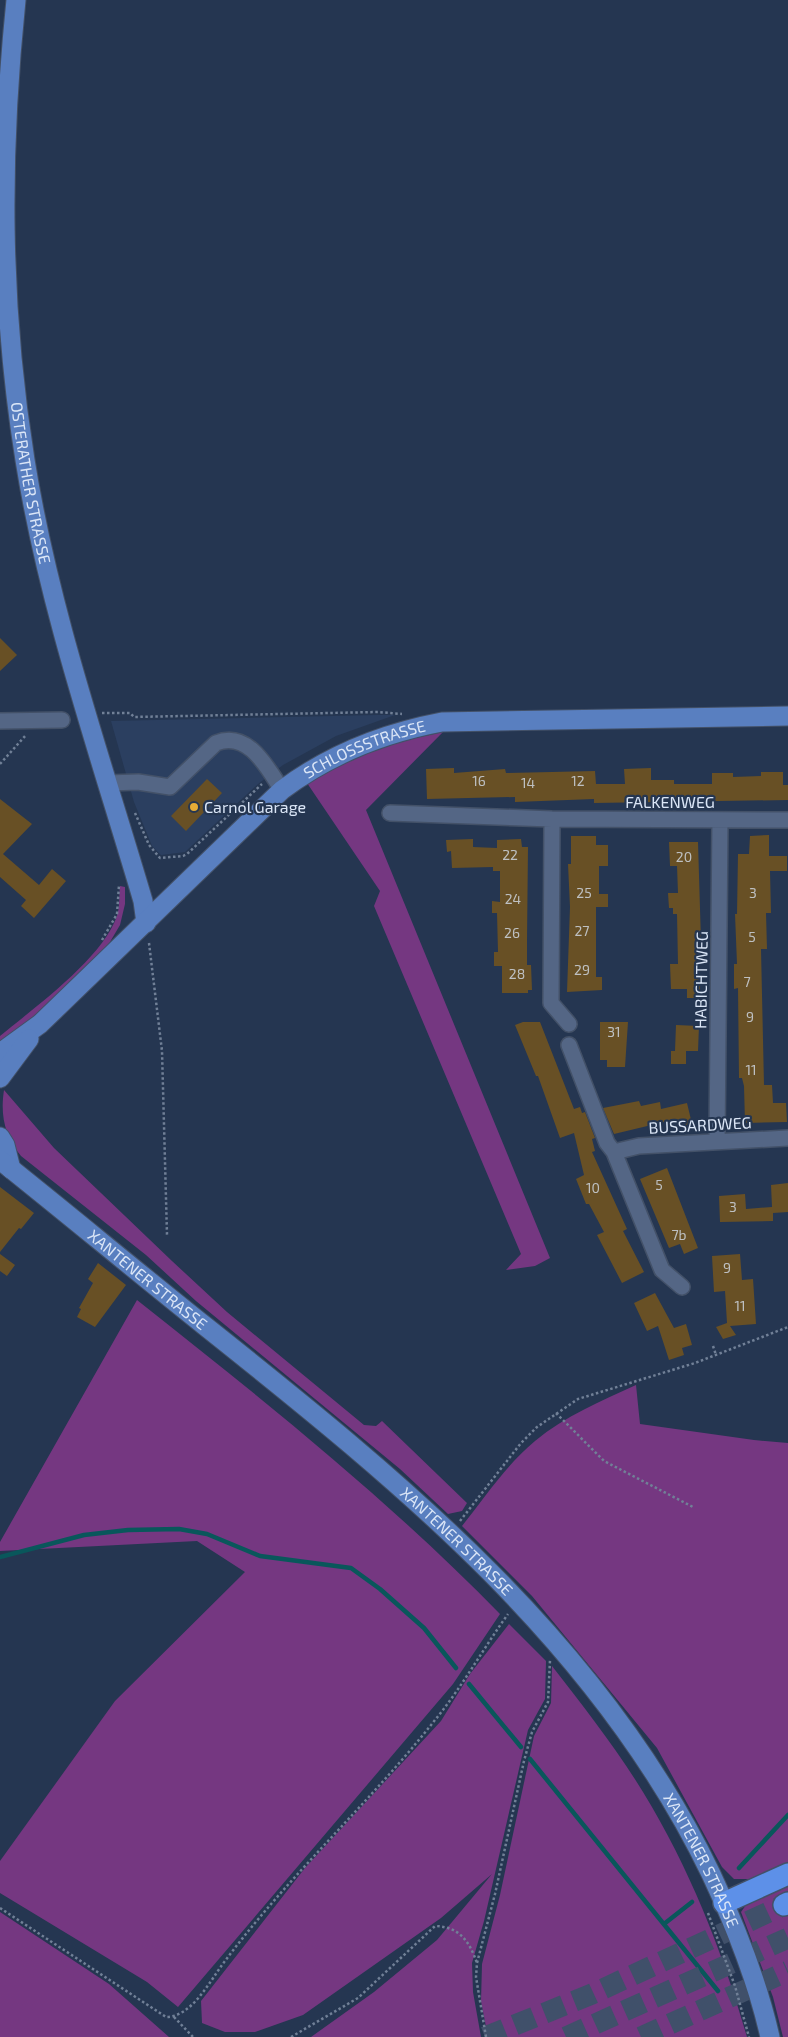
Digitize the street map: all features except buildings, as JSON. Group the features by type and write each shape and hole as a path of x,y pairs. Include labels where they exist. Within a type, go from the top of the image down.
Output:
{"highway":[{"path":"715,1904 788,1874"}],"main road":[{"name":"OSTERATHER STRASSE","path":"16,0 8,74 3,165 4,263 10,352 25,463 50,583 143,901 146,923"},
{"name":"SCHLOSSSTRASSE","path":"0,1053 40,1024 282,790 302,775 352,747 409,728 442,722 788,716"},
{"name":"SCHLOSSSTRASSE","path":"0,1078 40,1024"},
{"path":"0,1137 5,1145 6,1165"},
{"name":"XANTENER STRASSE","path":"6,1165 323,1420 452,1533 558,1643 621,1724 670,1798 715,1904 757,1986 770,2037"}],"street":[{"path":"0,721 62,720"},
{"path":"108,783 138,782 170,787 216,743 235,739 252,748 282,790"},
{"name":"FALKENWEG","path":"390,814 552,819 788,820"},
{"path":"552,819 551,1003 569,1024"},
{"name":"HABICHTWEG","path":"717,1141 720,820"},
{"path":"568,1045 607,1143 614,1152 662,1270 682,1287"},
{"name":"BUSSARDWEG","path":"614,1152 639,1146 788,1138"}],"path":[{"path":"100,704 105,721"},
{"path":"102,713 130,713 134,717 378,712 406,714"},
{"path":"0,764 31,729 32,721"},
{"path":"135,811 149,845 160,858"},
{"path":"99,943 117,914 119,886"},
{"path":"146,923 162,1051 167,1235"},
{"path":"452,1533 470,1506 521,1443 556,1413 578,1399 716,1355 788,1328"},
{"path":"713,1346 716,1355"},
{"path":"556,1413 604,1460 693,1507"},
{"path":"0,1908 166,2017 174,2017 198,1999 228,1958 303,1868 435,1721 509,1613"},
{"path":"486,2037 476,1977 477,1963 532,1732 548,1702 550,1659 555,1665"},
{"path":"715,1904 749,2037"},
{"path":"291,2037 358,1998 435,1926 449,1926 461,1935 470,1946 477,1963"},
{"path":"174,2017 193,2037"}],"shaded area":[{"path":"395,715 336,736 283,765 258,784 185,852 161,855 152,846 134,802 111,721"},
{"path":"443,732 366,810 550,1258 535,1266 506,1270 521,1254 374,906 380,891 307,783 355,756 392,743"},
{"path":"120,886 125,887 125,904 120,925 107,947 64,990 0,1045 0,1036 66,981 97,949 117,916"},
{"path":"4,1090 54,1148 227,1312 364,1425 376,1426 382,1421 467,1503 462,1511 448,1514 400,1469 196,1301 146,1255 21,1156 11,1141 5,1125 3,1117"},
{"path":"137,1300 277,1412 369,1490 458,1572 500,1614 453,1684 178,2007 147,1982 0,1893 0,1861 115,1701 245,1572 197,1541 0,1551 0,1542"},
{"path":"636,1385 640,1424 788,1443 788,1862 752,1879 734,1879 722,1867 657,1748 532,1596 462,1526 506,1470 535,1441 571,1417"},
{"path":"509,1624 546,1661 545,1699 528,1730 484,1921 472,1963 473,1992 481,2037 311,2037 374,1992 437,1940 492,1874 441,1918 303,2015 255,2032 225,2032 202,2023 201,2001 305,1868 441,1721 470,1674"},
{"path":"552,1666 622,1760 643,1792 676,1851 716,1942 747,2037 488,2037 481,2001 482,1964 500,1895 534,1736 551,1703"},
{"path":"788,1882 788,2037 783,2037 773,1997 741,1912 746,1905"},
{"path":"0,1912 109,1984 169,2037 0,2037"}],"waterway":[{"path":"0,1557 84,1535 128,1530 179,1529 207,1534 260,1556 351,1568 380,1589 424,1628 456,1668"},
{"path":"469,1684 521,1747"},
{"path":"530,1759 718,1991"},
{"path":"739,1868 788,1815"},
{"path":"664,1924 692,1902"}],"tunnel":[{"path":"485,2037 592,1994 784,1905"},
{"path":"566,2037 788,1938"},
{"path":"641,2037 788,1971"}],"place":[{"name":"Carnol Garage","path":"194,807"}]}
